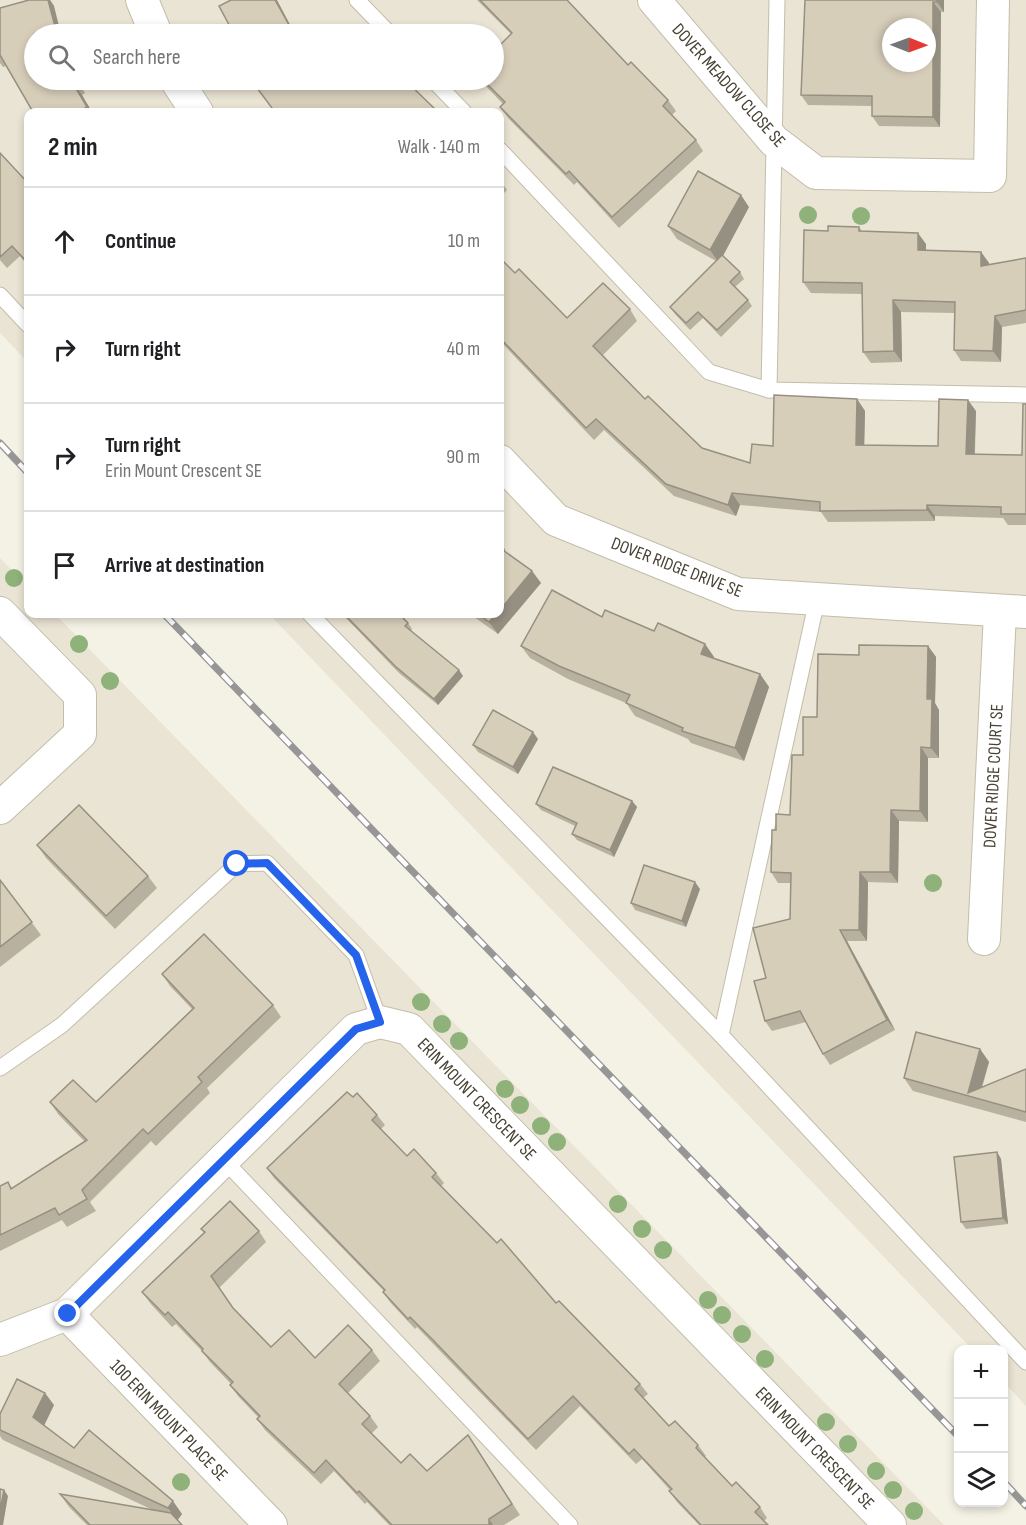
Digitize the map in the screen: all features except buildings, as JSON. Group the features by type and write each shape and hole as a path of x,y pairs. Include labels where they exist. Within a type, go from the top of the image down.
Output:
{"street":[{"path":"142,0 152,24"},
{"name":"DOVER MEADOW CLOSE SE","path":"654,0 774,141 816,173 990,176 993,0"},
{"path":"183,90 194,108"},
{"name":"DOVER RIDGE DRIVE SE","path":"504,465 556,520 738,594 1013,613"},
{"path":"0,613 80,695 80,734 0,808"},
{"name":"DOVER RIDGE COURT SE","path":"984,939 1013,613"},
{"path":"0,1340 68,1314 356,1029 380,1022"},
{"name":"ERIN MOUNT CRESCENT SE","path":"380,1022 409,1029 890,1525"},
{"name":"100 ERIN MOUNT PLACE SE","path":"68,1314 271,1525"}],"lane":[{"path":"357,0 380,24"},
{"path":"769,390 777,0"},
{"path":"443,90 460,108"},
{"path":"504,154 709,372 769,390 1026,395"},
{"path":"0,296 24,321"},
{"path":"721,1035 817,600"},
{"path":"314,618 721,1035 1026,1362"},
{"path":"0,1068 62,1025 237,864 267,863 356,955 380,1022"},
{"path":"223,1159 570,1525"}],"shaded area":[{"path":"0,0 1026,0 1026,1406 1008,1386 1008,1345 968,1345 273,618 504,618 504,108 24,108 24,358 0,333"},
{"path":"0,558 24,583 24,618 59,618 944,1525 0,1525"}],"railway":[{"path":"0,443 24,469"},
{"path":"168,618 954,1432"},
{"path":"1008,1486 1026,1506"}],"route":[{"path":"68,1314 356,1029 380,1022 356,955 267,863 237,864"}]}
